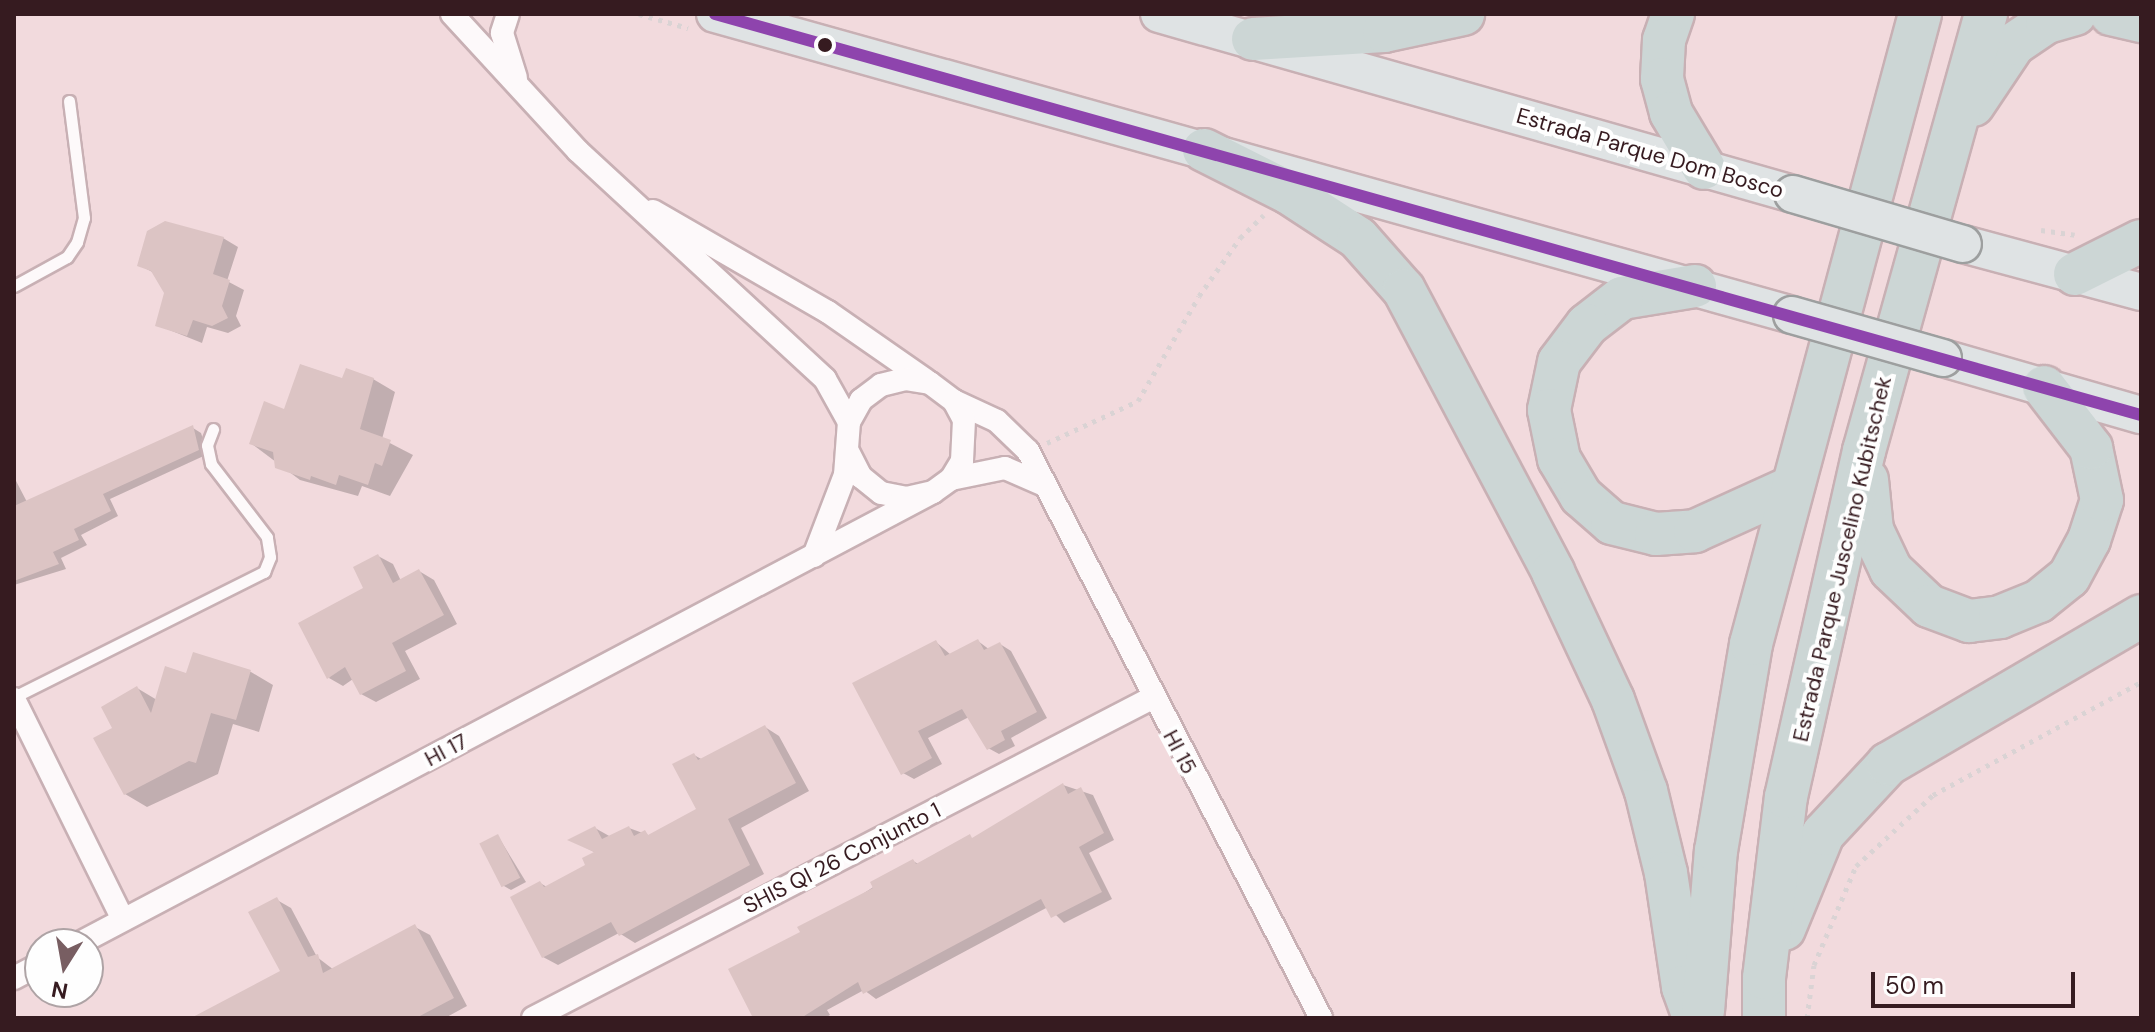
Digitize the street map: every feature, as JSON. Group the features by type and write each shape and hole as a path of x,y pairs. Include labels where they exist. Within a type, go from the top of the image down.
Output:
{"highway":[{"path":"1253,39 1384,31 1463,14"},
{"path":"1673,14 1664,40 1662,79 1671,113 1704,168"},
{"path":"1897,97 1905,27 1901,14"},
{"path":"1702,1018 1716,851 1751,644 1790,488 1920,14"},
{"name":"Estrada Parque Juscelino Kubitschek","path":"1764,998 1786,797 1864,451 1986,14"},
{"path":"1954,133 2014,44 2047,22 2075,14"},
{"path":"2111,14 2141,21"},
{"path":"1204,150 1289,193 1358,238 1404,290 1553,572 1613,700 1646,791 1666,873 1683,987 1694,1018"},
{"path":"2075,274 2141,241"},
{"path":"1695,286 1622,298 1587,325 1559,362 1549,410 1559,459 1581,496 1612,523 1656,534 1695,531 1790,488"},
{"path":"1864,451 1872,530 1891,570 1929,606 1969,621 2000,617 2039,601 2069,577 2089,540 2102,500 2091,448 2044,387"},
{"path":"1764,998 1823,834 1888,764 2141,616"}],"main road":[{"path":"715,14 1695,286 2141,415"},
{"name":"Estrada Parque Dom Bosco","path":"1159,14 2141,292"}],"street":[{"path":"452,14 521,90 629,199 825,379 849,422"},
{"path":"508,14 502,33 521,90"},
{"path":"629,199 828,312 954,401 966,441 942,485"},
{"path":"814,556 838,499 849,453 849,422 861,400 881,385 905,379 930,383"},
{"name":"HI 15","path":"954,401 997,421 1028,451 1152,698 1321,1018"},
{"path":"849,453 861,477 881,493 907,498 1005,468 1042,484"},
{"name":"HI 17","path":"104,930 814,556 942,485"},
{"path":"14,698 123,920"},
{"name":"SHIS QI 26 Conjunto 1","path":"533,1018 1152,698"}],"lane":[{"path":"14,286 67,257 77,242 83,203 69,101"},
{"path":"14,698 264,572 270,557 267,537 211,464 207,445 213,429"}],"path":[{"path":"1028,451 1138,401 1240,238 1289,193"},
{"path":"1807,1018 1814,965 1856,866 1933,795 2141,682"}],"building":[{"path":"165,221 224,237 213,274 230,280 222,306 228,318 212,326 193,320 187,336 155,326 164,293 151,271 137,266 147,231"},
{"path":"300,364 342,378 346,368 374,378 360,429 391,440 382,466 375,463 368,485 339,475 336,485 275,468 273,452 249,444 264,401 284,409"},
{"path":"193,425 199,450 103,494 111,511 74,529 79,540 53,552 59,564 14,581 14,506"},
{"path":"378,554 393,583 419,569 444,615 392,643 406,671 360,695 345,667 327,679 298,623 363,588 353,567"},
{"path":"978,639 984,650 1000,642 1037,712 1001,731 1005,740 987,750 962,709 918,731 932,758 901,775 852,683 936,640 945,656"},
{"path":"193,652 251,670 236,720 211,713 196,763 189,761 124,795 93,738 112,728 101,707 137,686 151,713 165,666 186,673"},
{"path":"765,725 796,783 728,819 750,865 619,936 611,922 542,958 510,897 540,881 544,887 585,865 582,858 594,852 567,840 595,826 602,839 629,826 634,836 645,830 648,835 696,809 672,764 694,753 698,760"},
{"path":"1063,783 1068,794 1081,787 1104,833 1079,847 1102,892 1051,918 1041,899 863,994 858,982 801,1018 753,1018 728,969 800,932 797,927 873,888 870,882 913,859 916,864 970,834 972,838"},
{"path":"498,834 520,878 502,887 479,844"},
{"path":"277,897 308,957 318,954 323,973 415,924 454,998 416,1018 191,1018 280,971 248,912"}],"transit line":[{"path":"715,14 2141,415"}]}
